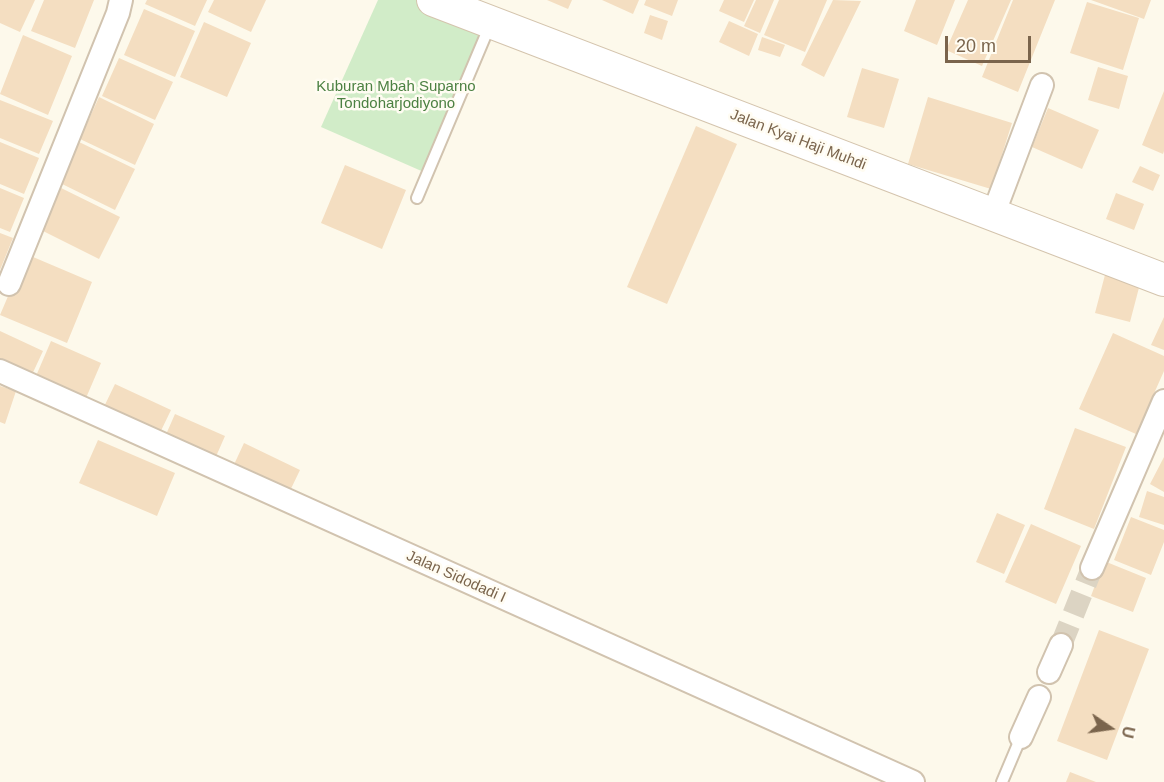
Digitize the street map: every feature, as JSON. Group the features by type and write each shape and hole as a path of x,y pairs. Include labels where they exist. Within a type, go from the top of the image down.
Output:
{"street":[{"path":"9,284 118,13 121,0"},
{"name":"Jalan Kyai Haji Muhdi","path":"433,0 1164,280"},
{"path":"993,215 1042,86"},
{"name":"Jalan Sidodadi I","path":"0,371 913,782"},
{"path":"1092,568 1164,401"},
{"path":"1049,672 1061,645"},
{"path":"1021,737 1039,697"}],"lane":[{"path":"417,198 491,22"},
{"path":"1002,782 1021,737"}],"green space":[{"name":"Kuburan Mbah Suparno Tondoharjodiyono","path":"378,0 421,0 485,27 426,173 321,127"}],"building":[{"path":"0,0 35,0 20,32 0,23"},
{"path":"44,0 94,0 75,48 31,31"},
{"path":"147,0 207,0 195,26 145,4"},
{"path":"214,0 266,0 251,32 208,12"},
{"path":"547,0 572,0 568,9"},
{"path":"602,0 639,0 633,14"},
{"path":"646,0 678,0 672,16 644,5"},
{"path":"724,0 754,0 744,22 719,11"},
{"path":"756,0 774,0 760,33 744,26"},
{"path":"779,0 827,0 805,52 764,35"},
{"path":"833,0 861,1 824,77 801,65"},
{"path":"916,0 955,0 937,45 904,31"},
{"path":"968,0 1011,0 982,66 946,50"},
{"path":"1013,0 1055,0 1018,92 982,77"},
{"path":"1091,0 1151,0 1144,19"},
{"path":"1087,2 1139,18 1123,70 1070,53"},
{"path":"144,9 195,31 175,77 124,55"},
{"path":"650,15 668,21 662,40 644,33"},
{"path":"729,21 758,34 749,56 719,42"},
{"path":"204,22 251,43 227,97 180,77"},
{"path":"23,35 72,56 48,115 0,94"},
{"path":"762,37 785,45 780,57 758,50"},
{"path":"119,58 173,82 155,120 102,96"},
{"path":"1098,67 1128,76 1119,109 1088,100"},
{"path":"862,68 899,79 884,128 847,117"},
{"path":"1164,91 1164,151 1163,154 1142,145"},
{"path":"99,97 154,124 135,165 80,139"},
{"path":"928,97 1012,123 991,189 908,164"},
{"path":"0,100 53,121 39,154 0,138"},
{"path":"1048,108 1099,130 1082,169 1032,147"},
{"path":"696,126 737,144 667,304 627,287"},
{"path":"77,141 135,169 115,210 58,182"},
{"path":"0,142 39,158 24,194 0,184"},
{"path":"345,165 406,190 382,249 321,223"},
{"path":"1140,166 1160,175 1153,191 1132,182"},
{"path":"57,186 120,217 99,259 37,228"},
{"path":"0,188 24,198 10,232 0,228"},
{"path":"1116,193 1144,204 1134,230 1106,219"},
{"path":"0,233 13,238 0,270"},
{"path":"26,254 92,282 67,343 0,315"},
{"path":"1106,271 1141,280 1130,322 1095,313"},
{"path":"1164,317 1164,350 1151,345"},
{"path":"0,331 43,351 29,381 0,368"},
{"path":"1113,333 1164,356 1164,371 1136,434 1079,409"},
{"path":"51,341 101,363 83,405 33,383"},
{"path":"115,384 171,410 157,439 101,413"},
{"path":"0,386 16,391 5,424 0,422"},
{"path":"175,414 225,436 214,461 164,439"},
{"path":"1075,428 1126,447 1094,529 1044,509"},
{"path":"98,440 175,473 157,516 79,483"},
{"path":"244,443 300,470 287,497 231,471"},
{"path":"1164,457 1164,492 1150,484"},
{"path":"1147,491 1164,497 1164,525 1139,517"},
{"path":"997,513 1025,525 1004,574 976,562"},
{"path":"1131,517 1164,530 1164,542 1151,575 1114,560"},
{"path":"1031,524 1081,546 1056,604 1005,582"},
{"path":"1104,561 1146,578 1133,612 1091,596"},
{"path":"1099,630 1149,649 1107,760 1057,741"},
{"path":"1070,772 1096,782 1066,782"}],"tunnel":[{"path":"1061,645 1092,568"}]}
